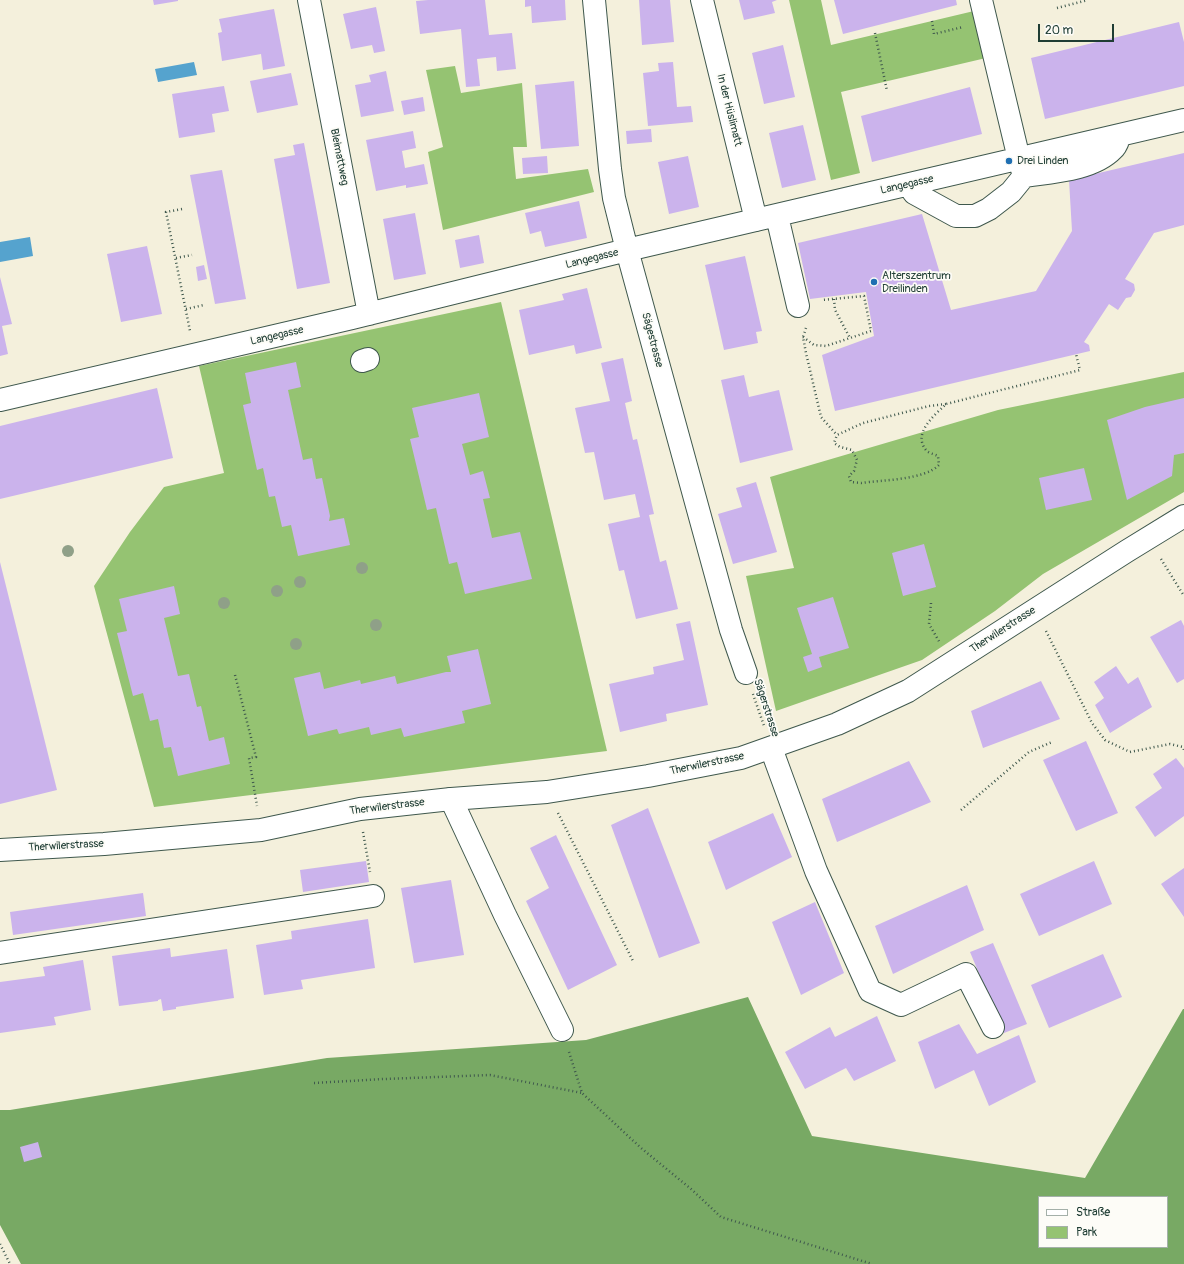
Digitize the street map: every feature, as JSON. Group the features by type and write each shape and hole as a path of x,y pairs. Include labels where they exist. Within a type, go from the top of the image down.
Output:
{"street":[{"name":"Bleimattweg","path":"309,0 369,314"},
{"name":"Sägestrasse","path":"594,0 614,198 731,630 746,673"},
{"name":"In der Hüslimatt","path":"702,0 766,218 798,306"},
{"path":"909,185 914,193 956,216 975,216 989,209 1011,192 1022,167 984,10"},
{"name":"Langegasse","path":"0,397 195,355 369,314 627,250 909,185 1022,167 1120,135 1184,120"},
{"name":"Therwilerstrasse","path":"0,850 104,844 261,830 360,809 451,799 547,792 648,776 740,758 837,724 908,691 1184,516"},
{"path":"771,748 816,871 870,991 901,1005 966,974 993,1027"},
{"path":"451,799 505,916 562,1030"},
{"path":"0,953 373,896"}],"path":[{"path":"1057,8 1088,0"},
{"path":"932,21 934,34 984,10"},
{"path":"875,33 887,91"},
{"path":"182,209 166,212 195,355"},
{"path":"176,258 192,255"},
{"path":"803,337 814,345 826,346 871,332 864,296 821,300"},
{"path":"834,298 835,310 850,338"},
{"path":"186,309 204,305"},
{"path":"946,404 931,419 924,429 922,441 927,451 938,456 939,465 933,470 912,476 861,483 851,482 849,476 854,471 857,460 852,450 840,447 834,443 837,435 863,423 929,406 946,404 1080,370 1076,354"},
{"path":"1148,538 1184,596"},
{"path":"931,603 929,624 952,664"},
{"path":"1036,609 1092,723 1105,740 1130,752 1170,744 1183,747 1184,750"},
{"name":"Sägerstrasse","path":"746,673 771,748"},
{"path":"235,675 256,757 249,758 261,830"},
{"path":"961,810 1030,752 1052,742"},
{"path":"547,792 634,961"},
{"path":"360,809 373,896"},
{"path":"562,1030 582,1093 641,1148 692,1189 721,1217 872,1264"},
{"path":"314,1083 384,1079 490,1076 582,1093"},
{"path":"0,1244 10,1264"}],"green space":[{"path":"789,0 821,0 831,45 974,11 986,58 841,92 860,173 831,180"},
{"path":"455,66 461,93 522,83 527,147 513,147 516,179 588,169 594,192 443,230 428,152 443,147 426,70"},
{"path":"501,302 607,751 154,807 94,586 130,532 164,487 224,473 199,366"},
{"path":"1184,372 1184,492 1043,574 995,611 922,660 776,711 746,576 794,568 770,477 998,410"},
{"path":"748,997 812,1136 1085,1178 1184,1009 1184,1264 21,1264 0,1225 0,1110 10,1110 327,1058 586,1040"}],"water":[{"path":"194,62 197,75 158,82 155,69"},
{"path":"30,237 33,256 0,262 0,242"}],"building":[{"path":"153,0 178,0 178,1 154,5"},
{"path":"485,0 489,35 512,33 516,69 497,71 496,57 477,59 480,86 466,87 461,29 420,34 416,1"},
{"path":"525,0 565,0 566,20 532,23 531,6 525,7"},
{"path":"639,0 670,0 674,42 642,45"},
{"path":"739,0 777,0 772,2 775,13 744,20"},
{"path":"834,0 956,0 957,5 843,34"},
{"path":"376,7 385,51 374,53 372,45 351,49 343,14"},
{"path":"274,9 285,66 263,70 261,54 222,61 218,33 222,32 219,19"},
{"path":"1179,22 1184,42 1184,86 1045,119 1031,58"},
{"path":"783,45 795,97 764,104 752,53"},
{"path":"673,62 677,107 691,106 693,122 648,126 643,73 659,71 658,63"},
{"path":"386,71 394,111 361,117 355,85 371,82 369,75"},
{"path":"291,73 298,105 257,113 250,81"},
{"path":"574,81 579,146 541,149 535,85"},
{"path":"224,86 229,111 212,114 215,132 179,138 172,94"},
{"path":"970,87 982,134 872,162 861,116"},
{"path":"423,97 425,111 404,115 401,101"},
{"path":"803,125 816,180 782,188 769,133"},
{"path":"651,129 652,142 627,144 626,131"},
{"path":"413,131 416,148 402,151 405,168 424,164 428,184 406,188 406,185 376,191 366,140"},
{"path":"304,143 330,283 297,289 274,159 295,155 293,145"},
{"name":"Alterszentrum Dreilinden","path":"1184,153 1184,225 1154,233 1125,279 1134,284 1135,290 1131,297 1126,298 1118,310 1109,304 1084,342 1089,345 1090,351 835,411 822,355 874,336 866,292 810,299 798,243 922,214 951,310 1036,291 1072,231 1069,180"},
{"path":"547,156 548,173 523,174 522,158"},
{"path":"688,156 699,207 669,214 658,162"},
{"path":"222,170 246,299 215,304 190,175"},
{"path":"579,201 587,238 545,247 541,231 530,234 525,213"},
{"path":"415,213 426,274 394,280 383,219"},
{"path":"479,235 484,263 460,268 455,240"},
{"path":"147,246 162,314 121,322 107,254"},
{"path":"745,256 762,331 756,332 758,343 724,350 705,265"},
{"path":"204,265 207,279 198,281 196,267"},
{"path":"0,277 12,324 2,326 8,354 0,356"},
{"path":"587,288 602,348 576,354 574,345 529,355 519,310 564,300 562,294"},
{"path":"623,358 632,401 625,403 633,440 637,439 654,514 649,515 660,562 666,560 678,609 636,619 624,570 619,571 608,524 640,517 635,494 604,500 594,452 585,453 575,408 610,401 601,363"},
{"path":"296,362 301,387 288,390 303,460 312,458 316,479 322,478 330,516 329,521 344,518 350,545 298,556 291,525 282,527 275,496 269,497 263,468 257,470 243,405 251,403 245,373"},
{"path":"744,375 749,397 779,390 793,450 740,463 721,380"},
{"path":"157,388 173,458 0,499 0,426"},
{"path":"479,393 489,437 462,444 470,475 483,471 490,498 483,499 492,538 520,532 532,579 465,594 457,562 449,564 436,508 427,510 410,439 419,437 412,408"},
{"path":"1184,398 1184,453 1174,455 1172,476 1127,500 1107,420 1145,407"},
{"path":"1084,468 1092,500 1046,510 1039,478"},
{"path":"756,482 777,552 733,564 718,514 742,507 736,488"},
{"path":"924,544 936,587 903,596 892,553"},
{"path":"0,562 57,790 0,804"},
{"path":"174,586 180,614 164,618 178,676 189,674 197,707 201,706 209,741 224,737 230,764 178,776 171,747 164,748 158,719 150,721 143,693 133,696 117,633 127,631 119,599"},
{"path":"833,597 849,648 819,657 822,667 808,672 803,657 812,654 797,608"},
{"path":"1181,620 1184,626 1184,679 1177,683 1150,637"},
{"path":"690,621 708,705 666,714 667,721 620,732 609,684 654,674 653,667 684,660 676,624"},
{"path":"478,649 491,704 462,711 465,723 404,737 401,728 371,735 369,727 339,734 337,729 308,736 294,678 320,672 324,689 360,680 361,684 395,676 397,684 451,672 447,656"},
{"path":"1116,666 1128,684 1138,677 1152,707 1110,733 1095,705 1104,698 1094,682"},
{"path":"1041,681 1060,719 983,748 971,711"},
{"path":"1086,741 1118,813 1076,831 1043,760"},
{"path":"1176,758 1184,768 1184,816 1155,837 1135,807 1162,788 1153,774"},
{"path":"909,761 931,802 837,842 822,799"},
{"path":"648,808 700,943 659,958 611,825"},
{"path":"773,813 792,857 726,890 708,842"},
{"path":"556,835 617,965 568,990 526,901 549,888 530,848"},
{"path":"366,861 369,882 303,892 300,870"},
{"path":"1094,861 1112,904 1039,936 1020,894"},
{"path":"1184,868 1184,917 1161,884"},
{"path":"451,880 464,955 414,963 401,888"},
{"path":"967,885 984,930 893,974 875,926"},
{"path":"143,893 146,916 13,935 10,912"},
{"path":"815,902 844,973 801,995 772,922"},
{"path":"368,919 375,968 301,980 303,989 264,995 256,945 292,939 291,931"},
{"path":"993,943 1027,1024 1004,1033 970,952"},
{"path":"170,948 171,957 227,949 234,998 176,1007 176,1009 163,1011 161,999 158,1001 119,1006 112,956"},
{"path":"1103,954 1122,997 1049,1028 1031,985"},
{"path":"83,960 91,1010 54,1017 56,1025 0,1033 0,982 45,976 43,967"},
{"path":"877,1016 896,1061 854,1081 846,1068 805,1089 785,1052 830,1027 835,1037"},
{"path":"959,1024 977,1054 1019,1035 1036,1082 989,1106 974,1070 935,1089 918,1042"},
{"path":"38,1142 42,1157 24,1162 20,1147"}],"place":[{"name":"Drei Linden","path":"1009,161"},
{"name":"Alterszentrum Dreilinden","path":"874,282"}]}
